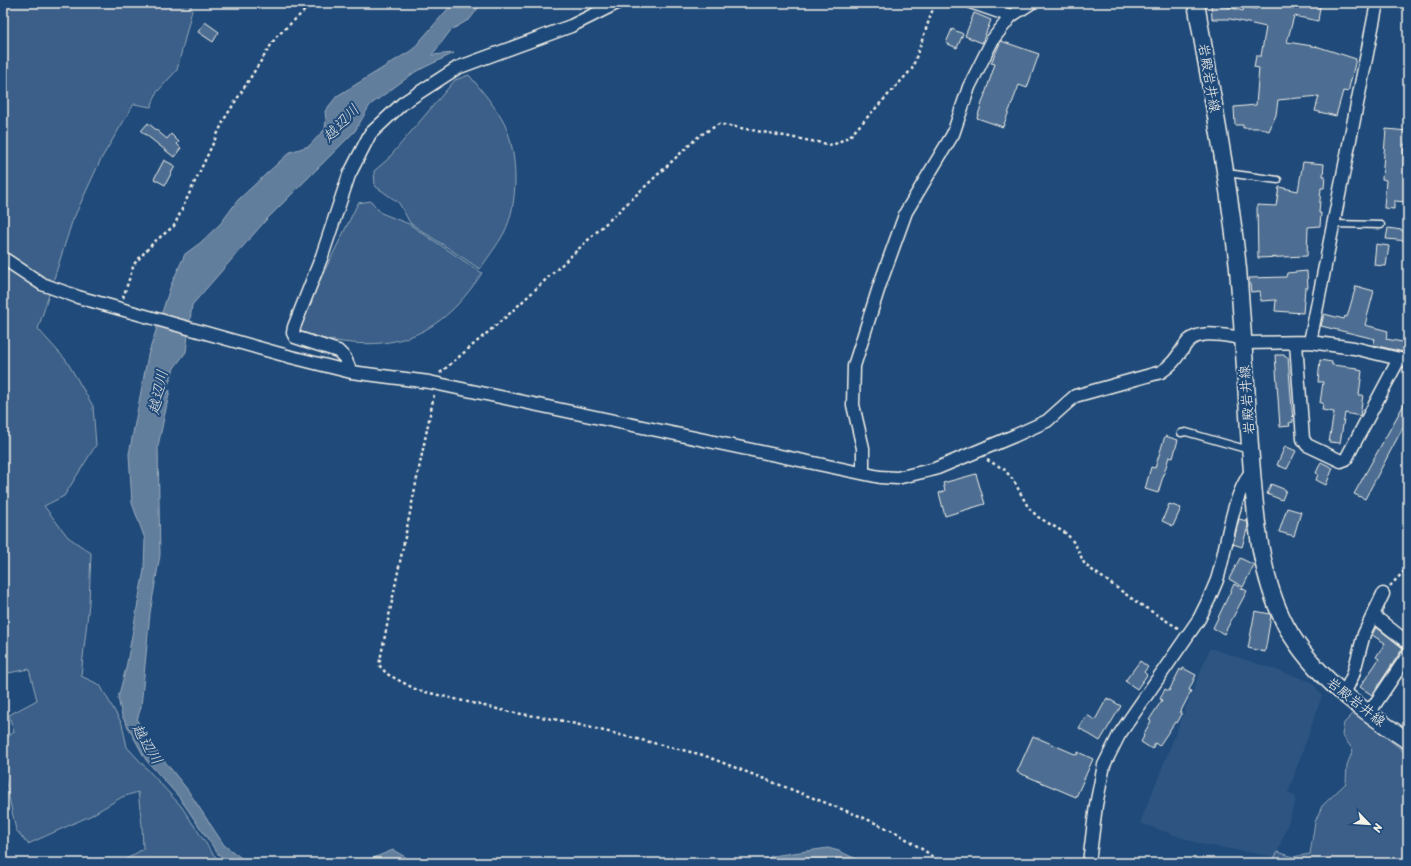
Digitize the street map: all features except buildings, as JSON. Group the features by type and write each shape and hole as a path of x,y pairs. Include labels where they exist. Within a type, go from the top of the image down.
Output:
{"main road":[{"name":"岩殿岩井線","path":"1196,3 1231,210 1237,263 1252,470 1266,576 1275,602 1296,642 1325,678 1369,713 1408,741"}],"street":[{"path":"351,372 345,358 338,351 295,337 293,333 322,256 349,175 370,134 403,103 456,68 571,26 617,3"},
{"path":"973,3 1011,16"},
{"path":"863,473 863,448 853,405 854,366 906,212 953,134 969,87 994,39 1011,16 1031,3"},
{"path":"1310,342 1377,3"},
{"path":"3,258 42,284 119,309 291,357 351,372 433,384 880,477 897,478 935,469 1014,436 1047,420 1075,396 1161,372 1171,366 1187,342 1194,337 1205,334 1243,341 1296,343 1310,342 1354,348 1404,360 1346,459 1341,461 1307,445 1303,439 1296,343"},
{"path":"1089,863 1096,806 1104,765 1119,735 1199,619 1212,592 1240,490 1252,470"},
{"path":"1344,694 1353,675 1364,634 1383,594"},
{"path":"1373,615 1408,643"},
{"path":"1369,713 1408,655"}],"lane":[{"path":"1225,173 1278,180"},
{"path":"1334,224 1380,225"},
{"path":"1181,433 1186,432 1251,450"}],"path":[{"path":"119,309 134,264 154,242 174,226 225,118 276,37 313,3"},
{"path":"935,3 912,70 850,136 833,145 719,124 699,136 433,384 380,665 387,674 396,681 423,692 510,712 559,720 703,755 847,811 890,830 928,853 939,863"},
{"path":"971,454 1004,469 1014,481 1028,507 1038,517 1067,534 1076,544 1086,564 1138,603 1188,634"},
{"path":"1383,594 1408,566"}],"shaded area":[{"path":"3,3 190,3 192,10 177,70 157,92 151,107 134,104 101,159 72,222 38,329 66,360 93,406 96,445 64,496 44,506 68,537 91,553 89,603 81,676 100,685 122,724 127,747 181,806 213,854 222,863 120,863 143,849 138,792 122,797 90,816 28,844 16,830 5,779 3,777 3,741 14,732 9,715 37,700 29,669 3,674"},
{"path":"469,75 493,105 505,125 512,150 515,179 509,221 501,238 480,269 410,223 399,203 375,186 374,171 387,160 455,80"},
{"path":"371,201 381,213 409,224 482,273 464,297 445,316 426,329 405,338 383,343 359,343 332,340 304,334 299,331 298,325 358,203"},
{"path":"1210,648 1312,682 1322,696 1288,793 1295,796 1295,803 1276,857 1200,844 1140,823"},
{"path":"1355,712 1408,755 1408,863 1271,863 1278,852 1293,857 1310,854 1315,822 1322,806 1346,783 1347,765 1353,750 1342,735 1344,723"}],"water":[{"name":"越辺川","path":"453,3 482,3 470,19 451,30 432,55 454,53 415,72 370,105 355,131 266,220 192,305 186,352 174,368 165,394 170,390 158,446 160,555 150,613 141,707 137,720 146,738 187,789 224,845 248,863 230,863 218,854 179,797 146,760 122,716 118,698 126,668 144,570 145,539 132,503 129,454 148,355 171,285 185,254 200,243 221,223 238,200 290,152 309,146 325,129 325,111 337,96 412,50"},
{"path":"828,848 839,851 865,863 758,863 772,856"},
{"path":"393,850 416,863 361,863"}]}
